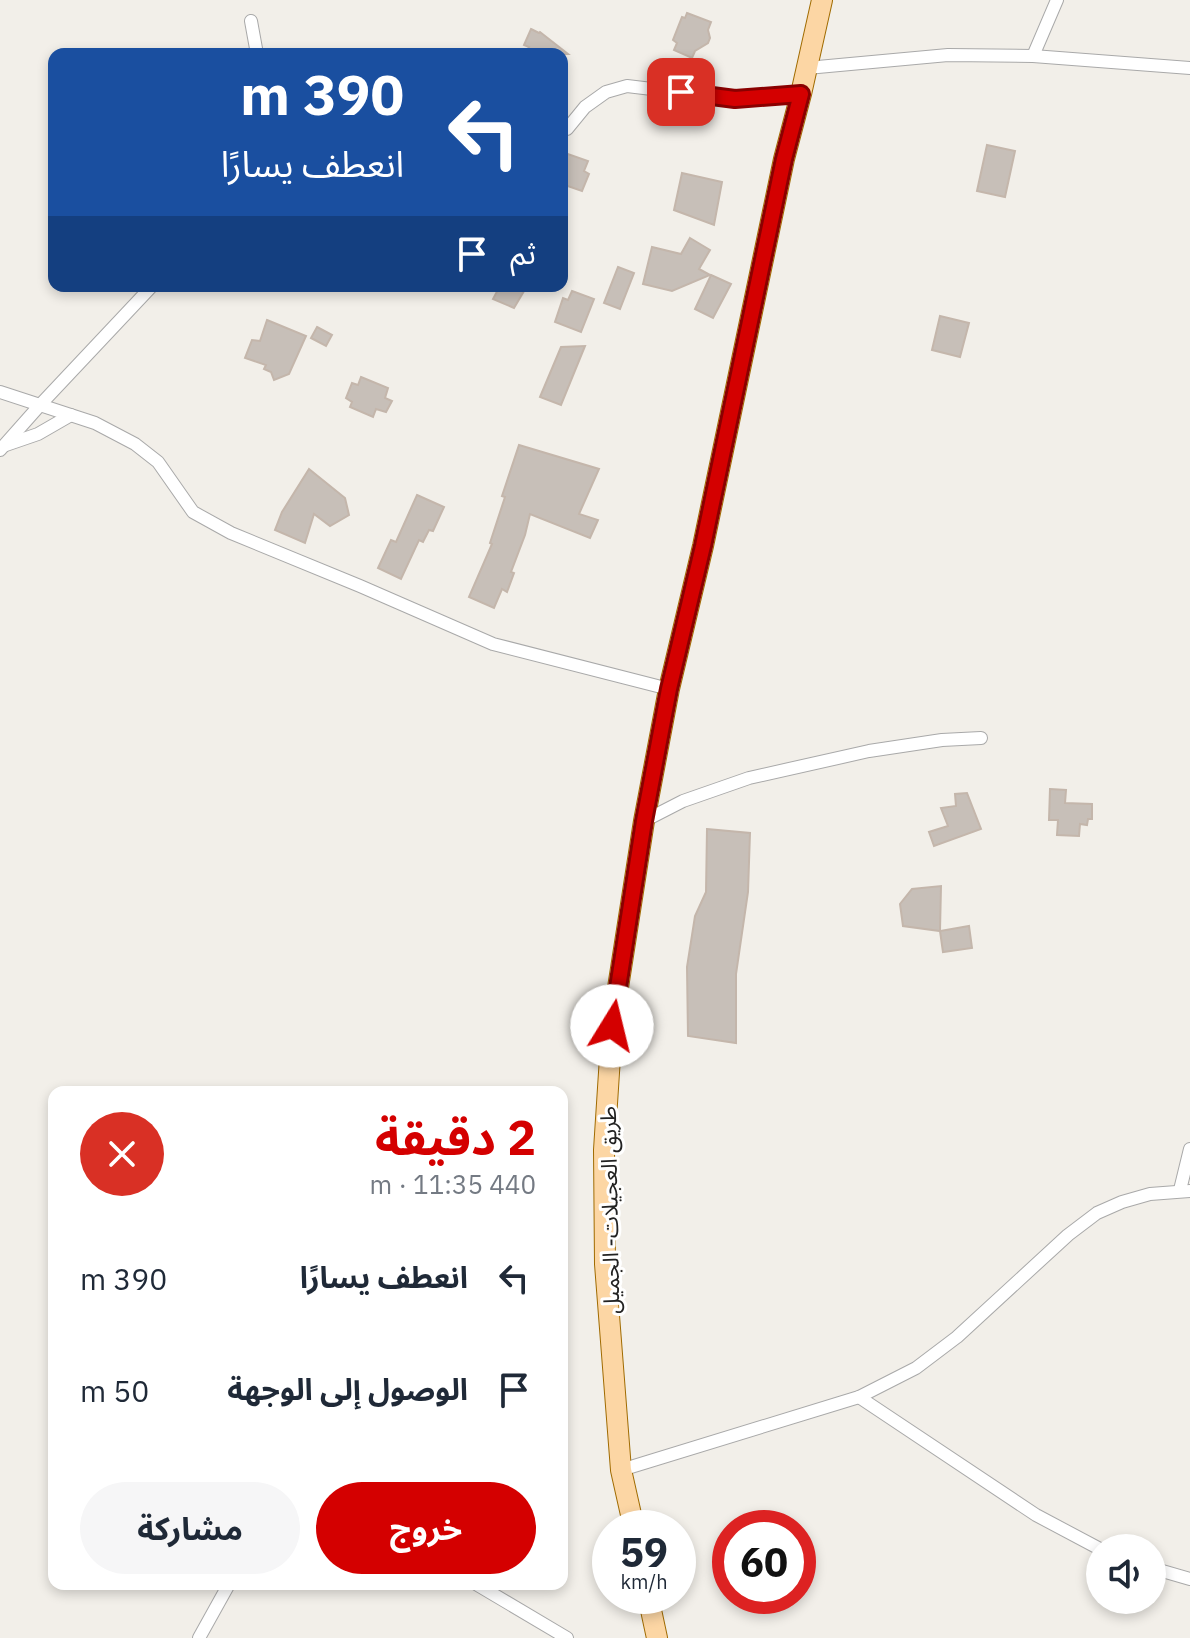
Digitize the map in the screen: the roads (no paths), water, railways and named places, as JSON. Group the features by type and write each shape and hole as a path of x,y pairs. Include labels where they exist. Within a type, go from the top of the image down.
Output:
{"main road":[{"name":"طريق العجيلات- الجميل","path":"630,1510 621,1470 605,1264 604,1150 612,1026 644,821 669,689 703,546 784,159 822,0"},
{"path":"652,1614 657,1638"}],"street":[{"path":"1033,56 1057,0"},
{"path":"251,21 256,48"},
{"path":"807,68 948,55 1033,56 1190,68"},
{"path":"568,128 585,107 606,92 627,86 735,99 801,94"},
{"path":"2,448 146,292"},
{"path":"0,392 115,432 147,452 166,472 193,512 231,533 493,644 669,689"},
{"path":"2,448 38,434 71,415"},
{"path":"644,821 683,801 749,778 869,751 942,740 981,738"},
{"path":"621,1470 859,1397 916,1368 957,1337 1068,1235 1097,1213 1150,1194 1185,1190 1190,1149"},
{"path":"859,1397 1026,1508 1086,1542"},
{"path":"1166,1572 1190,1579"},
{"path":"199,1638 226,1590"},
{"path":"486,1590 567,1638"}]}
